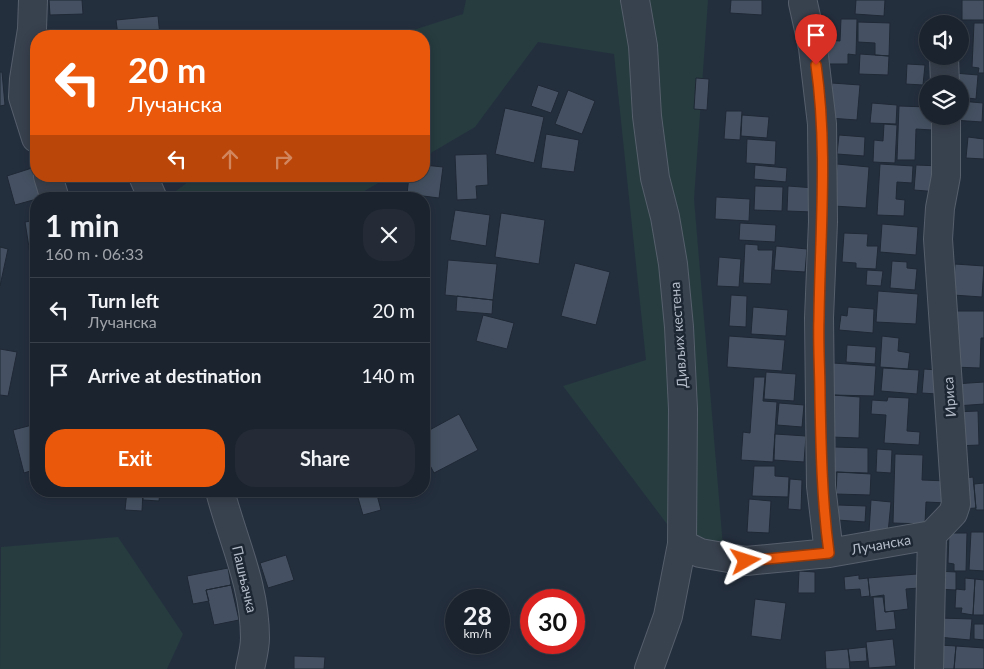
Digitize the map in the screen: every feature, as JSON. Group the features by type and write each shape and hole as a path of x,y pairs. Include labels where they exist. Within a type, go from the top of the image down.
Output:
{"street":[{"path":"32,30 33,0"},
{"name":"Дивљих кестена","path":"635,0 643,46 647,116 655,178 665,217 673,264 679,326 683,409 682,544 668,616 649,669"},
{"path":"803,3 813,48 822,124 823,222 819,318 821,477 829,553"},
{"path":"30,42 23,97 30,119"},
{"name":"Ириса","path":"932,535 953,513 956,504 938,239 940,208 946,176 946,125"},
{"name":"Пашњачка","path":"222,497 242,559 253,610 255,640 250,669"},
{"path":"929,669 932,535"},
{"name":"Лучанска","path":"682,544 700,553 746,561 829,553 932,535"}],"green space":[{"path":"466,0 708,0 694,199 724,558 682,544 563,386 646,360 614,54 538,42 475,127 430,153 430,30 414,30 463,14"},
{"path":"188,182 380,182 363,192 174,192"},
{"path":"118,537 183,634 167,669 0,669 1,547"}],"building":[{"path":"49,0 82,0 83,14 50,15"},
{"path":"731,0 762,0 762,15 730,13"},
{"path":"856,0 885,0 884,16 855,14"},
{"path":"962,0 984,0 984,20 969,20 969,15 962,15"},
{"path":"158,16 159,30 117,30 116,20"},
{"path":"841,19 857,19 856,55 848,54 848,64 828,64 828,40 840,41"},
{"path":"858,22 890,23 889,56 875,55 875,43 858,42"},
{"path":"974,23 984,23 984,73 978,73 979,68 972,67"},
{"path":"860,54 889,56 888,75 859,74"},
{"path":"907,64 925,65 924,75 919,75 919,85 906,84"},
{"path":"0,72 2,72 5,105 0,106"},
{"path":"954,73 978,75 976,99 969,98 969,75 954,75"},
{"path":"696,78 709,79 707,110 694,109"},
{"path":"832,83 860,85 857,120 829,118"},
{"path":"538,85 559,92 551,113 531,106"},
{"path":"568,90 595,101 582,134 555,124"},
{"path":"969,102 983,103 982,122 969,121"},
{"path":"872,103 897,105 896,124 870,123"},
{"path":"899,106 919,107 919,125 932,125 932,130 916,129 915,160 897,160"},
{"path":"505,108 544,117 534,163 495,154"},
{"path":"726,111 742,111 740,140 724,139"},
{"path":"742,115 769,117 767,138 741,136"},
{"path":"884,124 897,125 895,163 873,162 874,140 883,141"},
{"path":"546,134 579,140 574,172 541,168"},
{"path":"839,135 865,137 864,156 837,154"},
{"path":"968,137 984,139 984,159 966,158"},
{"path":"747,139 776,141 775,165 746,163"},
{"path":"487,154 488,185 476,186 477,199 457,200 455,155"},
{"path":"837,164 869,167 866,208 834,206"},
{"path":"880,164 913,166 912,183 897,182 896,199 905,200 904,216 877,215"},
{"path":"755,165 787,168 786,182 754,179"},
{"path":"916,165 941,166 939,192 914,190"},
{"path":"430,166 443,167 439,198 430,197 430,192 407,192 408,182 430,182"},
{"path":"30,169 30,182 40,182 42,192 30,192 30,201 15,205 7,176"},
{"path":"755,186 783,187 782,211 754,210"},
{"path":"788,186 815,188 813,212 787,211"},
{"path":"716,197 750,199 749,221 715,219"},
{"path":"455,210 490,215 486,246 450,240"},
{"path":"501,213 545,220 539,264 495,257"},
{"path":"30,221 30,254 25,222"},
{"path":"740,223 776,225 775,242 739,240"},
{"path":"882,224 918,227 916,255 880,252"},
{"path":"844,233 868,234 867,246 878,246 876,269 856,268 856,263 842,262"},
{"path":"745,244 758,245 758,250 773,250 771,284 743,283"},
{"path":"776,246 807,249 805,272 774,270"},
{"path":"0,247 8,249 0,286"},
{"path":"719,257 741,259 739,287 717,286"},
{"path":"448,260 497,264 493,300 445,295"},
{"path":"892,261 907,262 907,268 917,269 915,290 890,288"},
{"path":"575,263 610,272 596,325 561,316"},
{"path":"955,264 984,266 982,297 953,295"},
{"path":"867,270 883,271 881,286 866,285"},
{"path":"878,291 918,294 916,324 876,322"},
{"path":"731,295 747,296 746,327 729,326"},
{"path":"457,296 493,300 492,314 456,311"},
{"path":"753,307 788,310 786,336 751,334"},
{"path":"848,307 874,309 873,333 839,330 841,315 847,316"},
{"path":"955,311 984,311 984,338 981,338 980,368 953,367"},
{"path":"483,315 514,323 507,349 476,341"},
{"path":"729,336 785,340 782,371 727,367"},
{"path":"882,336 899,338 898,351 910,353 908,369 880,367"},
{"path":"847,345 876,347 875,364 846,362"},
{"path":"0,349 17,352 8,396 0,395"},
{"path":"833,363 876,366 874,396 833,395"},
{"path":"883,368 919,370 917,394 881,391"},
{"path":"924,369 938,370 937,394 922,393"},
{"path":"766,372 796,374 794,401 764,399"},
{"path":"754,377 765,377 763,401 777,402 773,462 741,460 743,432 750,433"},
{"path":"984,382 984,404 956,406 954,384"},
{"path":"833,395 860,397 859,438 831,437"},
{"path":"888,397 909,398 907,431 920,432 919,445 884,443 886,415 871,414 872,400 887,401"},
{"path":"779,403 804,405 802,427 777,425"},
{"path":"978,411 979,445 956,446 954,412"},
{"path":"459,414 478,450 434,473 430,465 430,430"},
{"path":"30,426 30,471 24,473 13,430"},
{"path":"775,434 806,436 804,462 774,460"},
{"path":"835,447 868,448 868,473 834,472"},
{"path":"877,449 892,450 891,473 876,472"},
{"path":"895,454 923,455 922,480 948,481 947,503 926,502 925,524 893,523"},
{"path":"754,466 775,466 775,476 789,477 788,497 752,496"},
{"path":"837,472 871,474 870,495 836,494"},
{"path":"973,477 976,508 959,509 956,479"},
{"path":"790,479 802,480 801,510 788,509"},
{"path":"984,483 984,510 976,510 974,484"},
{"path":"126,497 143,497 142,511 125,510"},
{"path":"143,497 159,497 159,501 143,500"},
{"path":"358,497 378,497 381,510 363,515"},
{"path":"749,499 771,501 769,533 747,532"},
{"path":"871,500 891,502 888,533 869,532"},
{"path":"838,505 866,506 865,522 837,520"},
{"path":"971,532 984,532 984,571 969,570"},
{"path":"949,533 967,533 966,571 954,571 954,564 948,563"},
{"path":"286,555 294,580 268,588 260,563"},
{"path":"228,568 231,585 206,590 209,601 193,604 187,576"},
{"path":"799,571 815,572 815,593 798,593"},
{"path":"936,571 956,572 956,590 935,589"},
{"path":"917,574 919,588 906,589 908,609 885,612 884,595 870,597 868,578"},
{"path":"859,575 859,579 868,578 870,596 861,597 860,589 845,590 844,577"},
{"path":"965,578 975,579 973,615 961,613 962,608 955,608 956,589 965,590"},
{"path":"975,579 984,580 984,615 973,615"},
{"path":"231,585 239,620 214,625 206,590"},
{"path":"873,597 883,597 885,612 894,611 896,629 876,631"},
{"path":"755,599 786,603 781,640 751,636"},
{"path":"939,618 972,619 970,640 938,637"},
{"path":"974,624 984,624 984,640 974,639"},
{"path":"893,639 896,666 869,668 866,642"},
{"path":"939,645 956,646 954,669 938,669"},
{"path":"956,646 984,648 984,669 954,669"},
{"path":"866,647 867,661 850,662 848,649"},
{"path":"848,649 850,669 826,669 825,651"},
{"path":"294,656 325,657 324,669 294,669"}],"route":[{"path":"746,561 829,553 822,486 819,318 823,165 822,124 816,65"}]}
